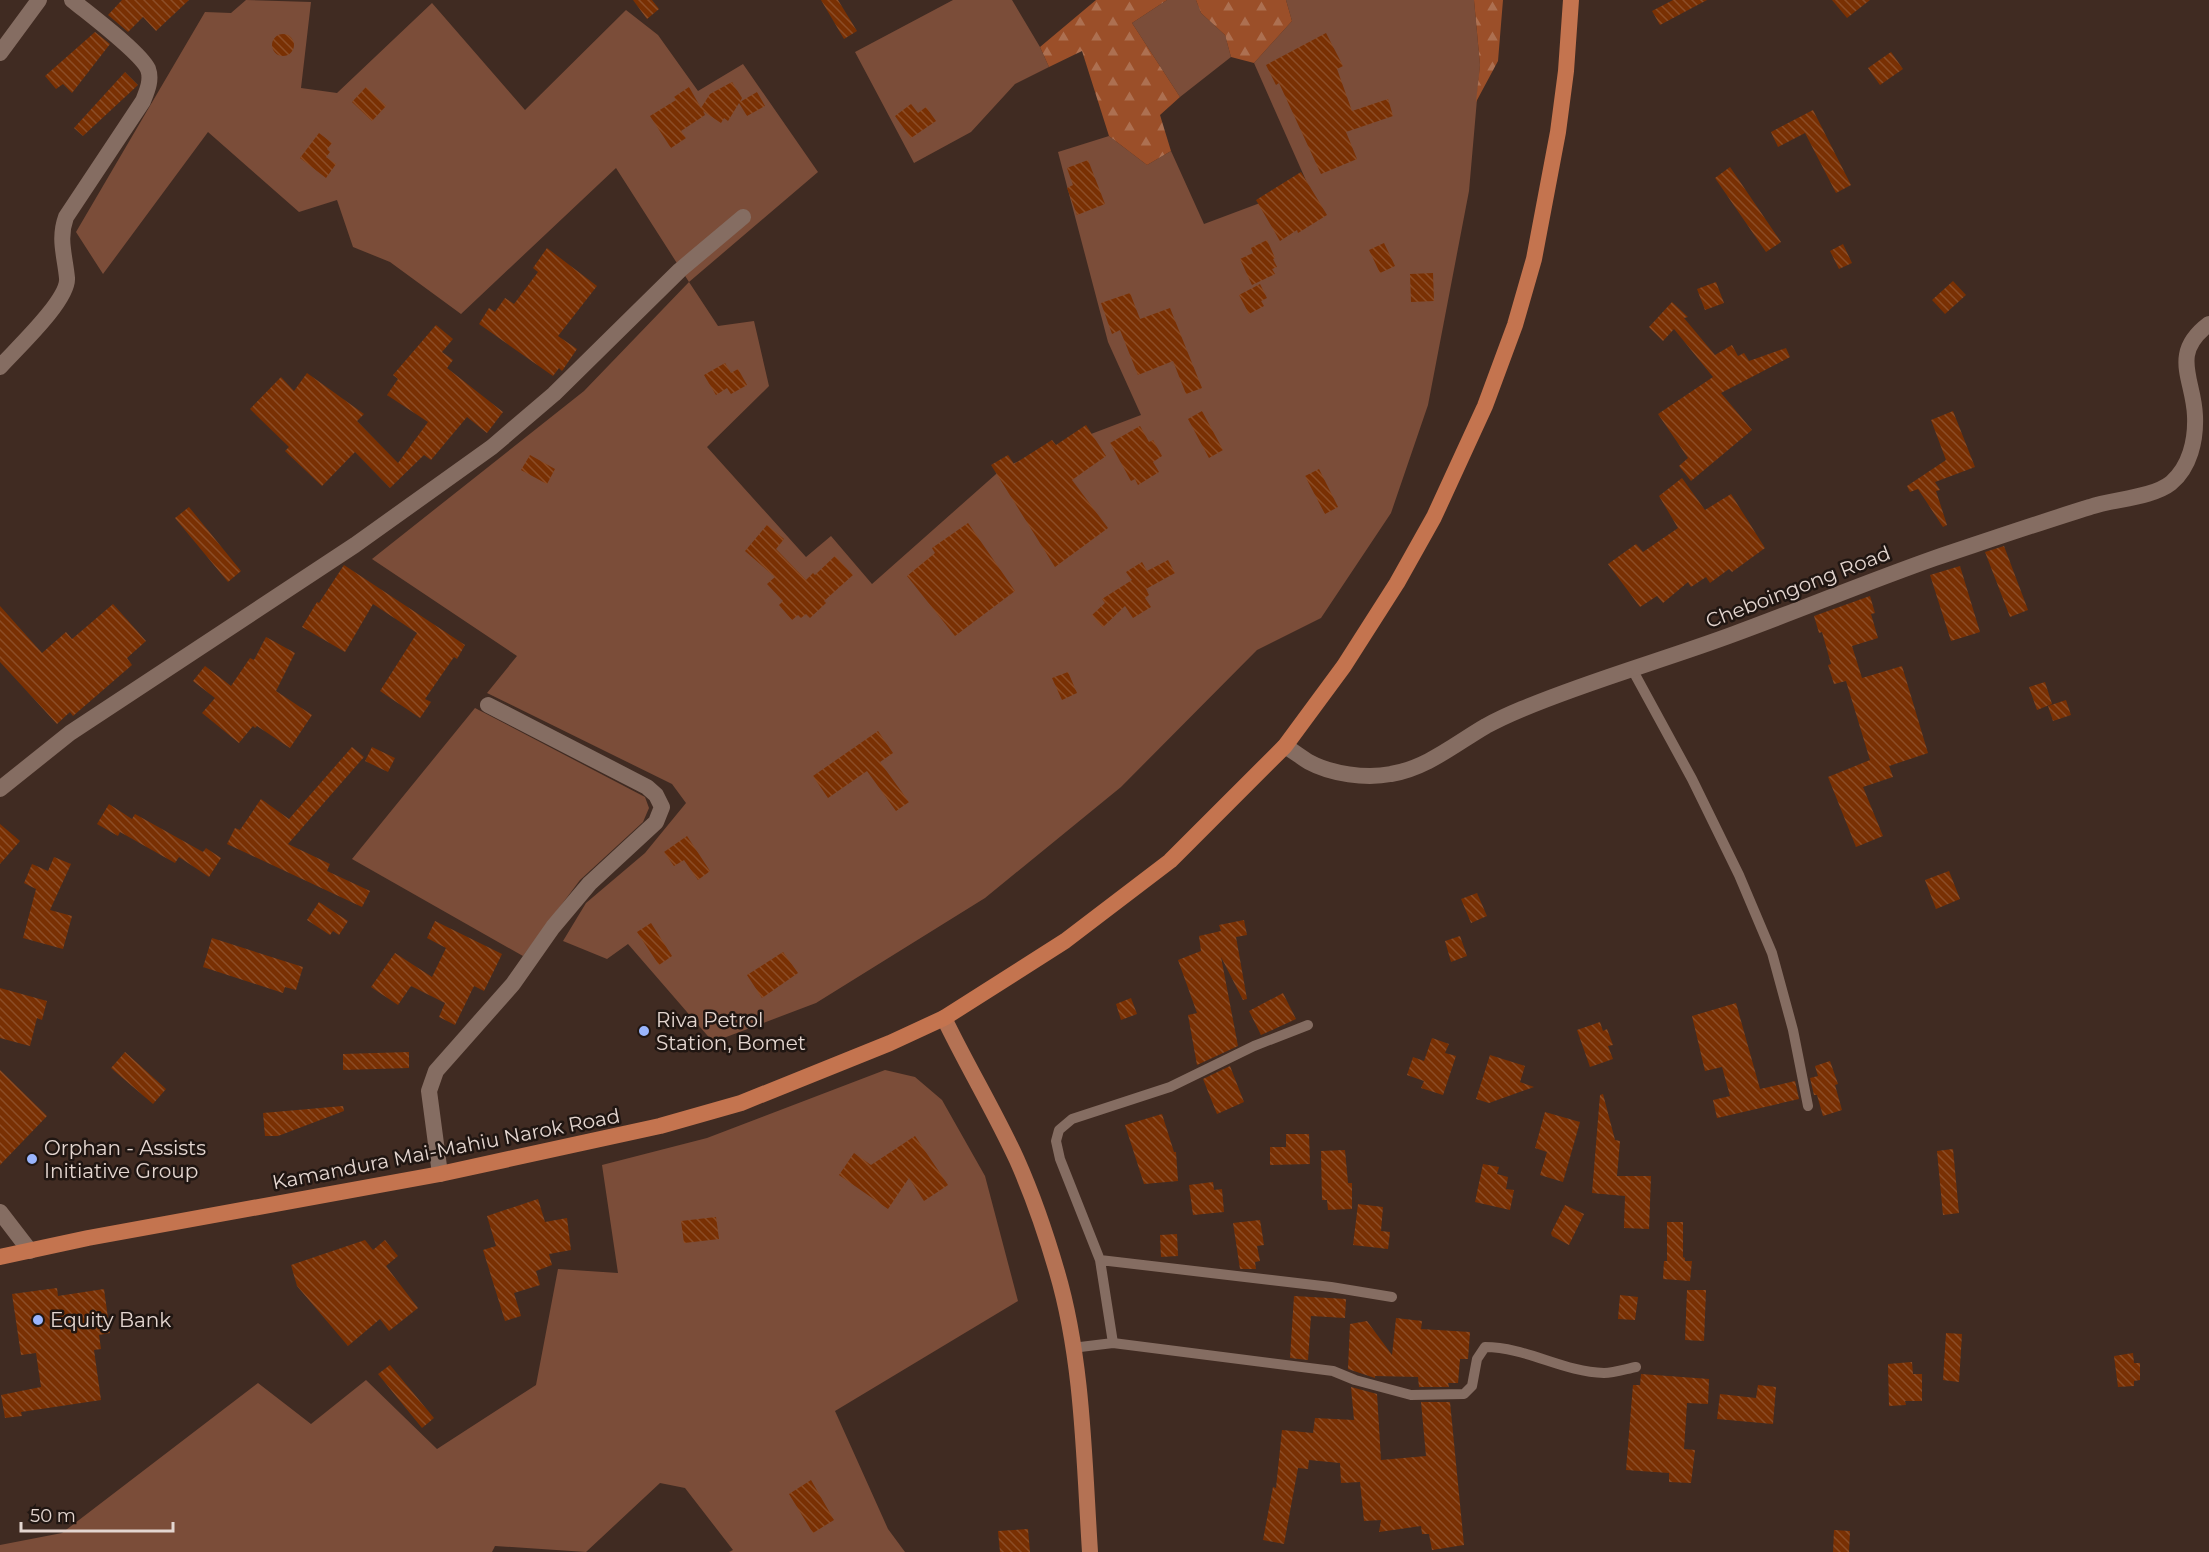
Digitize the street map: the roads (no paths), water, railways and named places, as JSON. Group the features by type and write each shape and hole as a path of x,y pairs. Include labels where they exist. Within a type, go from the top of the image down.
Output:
{"highway":[{"name":"Kamandura Mai-Mahiu Narok Road","path":"0,1257 88,1238 440,1174 672,1123 741,1103 890,1043 944,1018 1065,941 1170,861 1286,746 1344,666 1397,583 1434,517 1485,406 1515,326 1534,260 1558,132 1566,71 1570,0"}],"main road":[{"path":"944,1018 1009,1143 1058,1273 1072,1348 1080,1414 1090,1552"}],"street":[{"path":"0,53 39,0"},
{"path":"0,367 62,297 67,279 61,240 66,217 142,101 149,84 148,71 140,57 72,0"},
{"path":"0,789 70,733 355,544 492,447 554,394 680,270 743,217"},
{"name":"Cheboingong Road","path":"1286,746 1310,762 1333,771 1359,775 1396,773 1413,769 1488,725 1522,709 1734,634 1959,550 2093,506 2158,490 2170,484 2180,473 2188,461 2192,448 2195,415 2186,366 2192,341 2209,324"},
{"path":"440,1174 429,1090 436,1071 513,984 554,927 590,883 652,829 662,807 657,795 647,787 488,705"},
{"path":"0,1212 30,1251"}],"lane":[{"path":"1632,669 1698,790 1739,875 1772,953 1793,1030 1808,1106"},
{"path":"1113,1343 1100,1260 1060,1159 1056,1141 1059,1130 1072,1119 1170,1087 1254,1046 1308,1025"},
{"path":"1100,1260 1331,1287 1392,1297"},
{"path":"1072,1348 1113,1343 1333,1371 1354,1380 1411,1395 1464,1394 1472,1386 1477,1359 1485,1347 1503,1347 1565,1366 1605,1373 1636,1367"}],"place":[{"name":"Riva Petrol Station, Bomet","path":"644,1031"},
{"name":"Orphan - Assists Initiative Group","path":"32,1159"},
{"name":"Equity Bank","path":"38,1320"}]}
